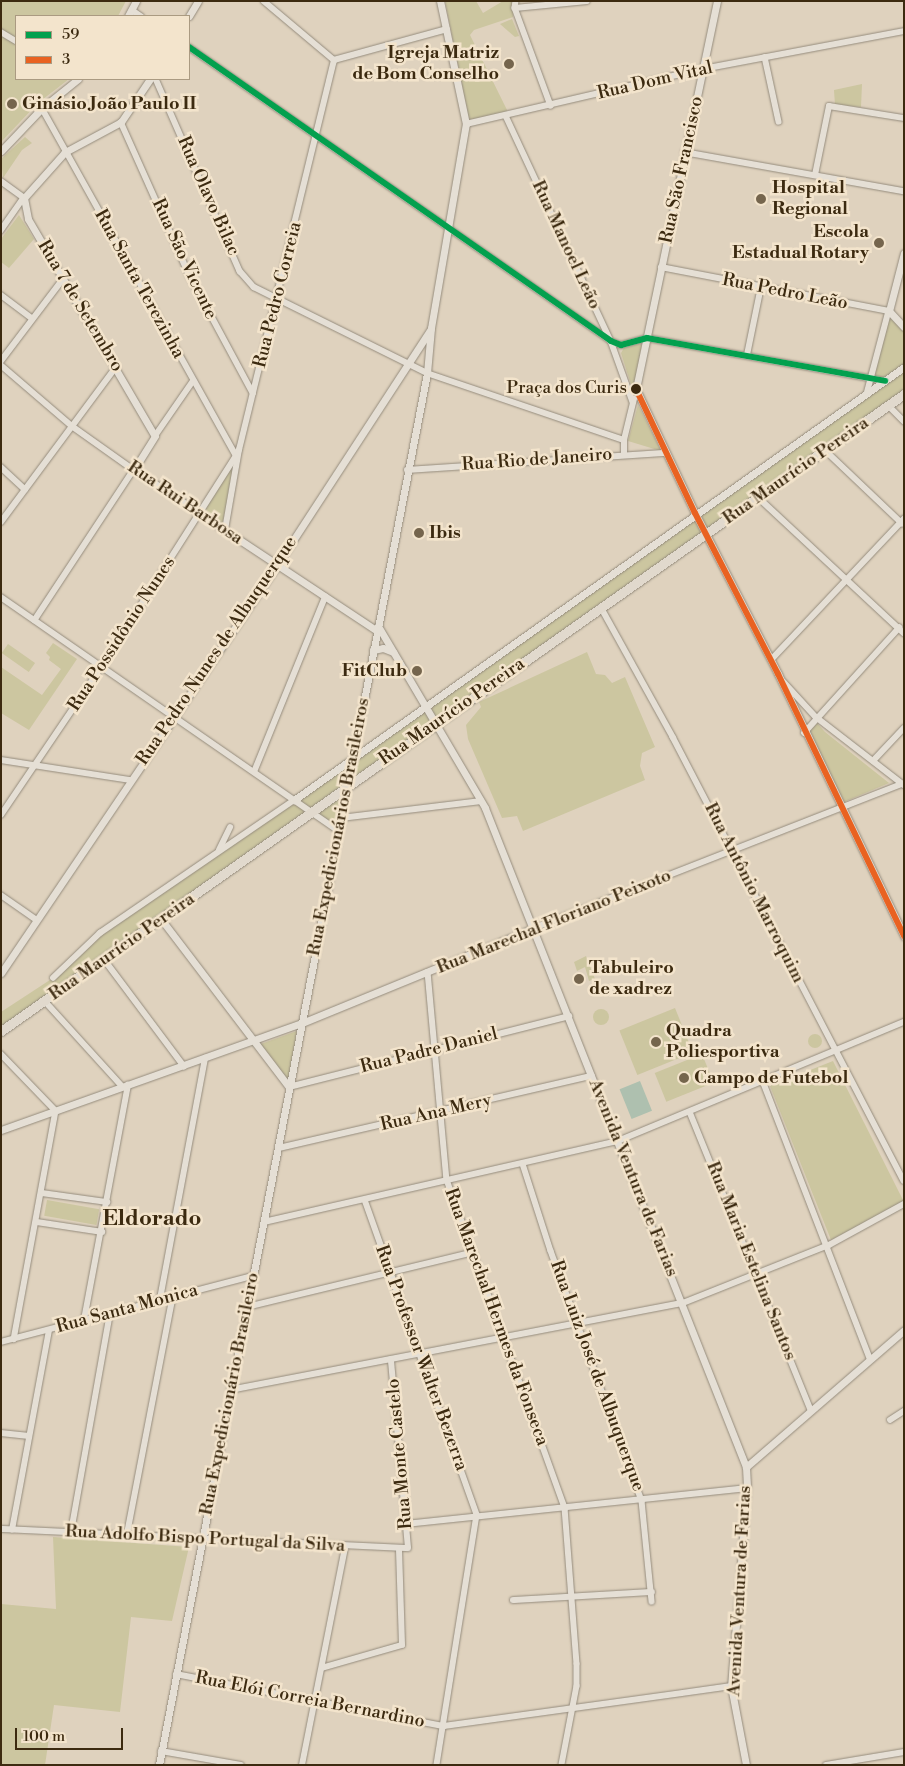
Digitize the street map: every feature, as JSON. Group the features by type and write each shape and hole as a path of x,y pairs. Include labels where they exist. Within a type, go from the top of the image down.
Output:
{"main road":[{"name":"Rua Maurício Pereira","path":"1,1031 601,607 826,451 904,394"}],"street":[{"path":"130,13 136,1"},
{"path":"190,15 198,1"},
{"path":"264,1 334,60 447,29"},
{"path":"440,1 466,124"},
{"path":"551,106 516,5 587,1"},
{"name":"Rua São Francisco","path":"636,389 717,1"},
{"name":"Rua Dom Vital","path":"466,124 703,70 904,31"},
{"path":"1,32 15,40"},
{"path":"190,48 611,341 621,344 647,338 885,381"},
{"path":"765,57 779,122"},
{"name":"Rua Pedro Correia","path":"225,530 238,455 317,138 334,60"},
{"path":"1,151 42,108 75,80"},
{"path":"1,231 24,198 65,152 121,122 149,80"},
{"name":"Rua Olavo Bilac","path":"156,80 240,271 254,287 427,373 624,440"},
{"path":"815,175 829,106 904,118"},
{"name":"Rua Santa Terezinha","path":"42,108 193,381 238,455"},
{"name":"Rua Manoel Leão","path":"506,116 611,341 633,402"},
{"name":"Rua São Vicente","path":"121,122 190,276 253,393"},
{"name":"Rua Expedicionários Brasileiros","path":"302,1023 427,373 432,328 466,124"},
{"path":"684,152 904,191"},
{"path":"1,181 24,198"},
{"name":"Rua 7 de Setembro","path":"24,198 28,219 156,436"},
{"path":"867,394 904,253"},
{"name":"Rua Pedro Leão","path":"661,267 888,311"},
{"path":"1,363 32,318 63,280"},
{"path":"748,355 760,287"},
{"path":"1,294 32,318"},
{"path":"888,311 904,326"},
{"name":"Rua Pedro Nunes de Albuquerque","path":"1,973 278,564 432,328"},
{"name":"Rua Rui Barbosa","path":"1,363 72,426 134,470 325,597 378,628"},
{"path":"1,522 116,367"},
{"name":"Rua Maurício Pereira","path":"294,800 695,513 904,367"},
{"path":"35,620 193,381"},
{"path":"624,453 624,440 636,389"},
{"path":"636,389 695,513 778,674 804,733 904,936"},
{"path":"888,406 904,420"},
{"path":"771,660 846,579 903,522 826,451"},
{"name":"Rua Rio de Janeiro","path":"407,470 624,453 666,453"},
{"name":"Rua Possidônio Nunes","path":"1,815 102,666 238,455"},
{"path":"1,467 25,489"},
{"path":"759,498 904,632"},
{"path":"1,597 339,831"},
{"path":"254,772 325,597"},
{"name":"Rua Antônio Marroquim","path":"601,607 731,850 904,1181"},
{"name":"Avenida Ventura de Farias","path":"378,628 481,801 534,928 746,1467 747,1488 731,1686 746,1765"},
{"path":"804,733 816,717 899,628"},
{"path":"374,650 382,648 393,652"},
{"path":"778,674 816,717 903,784"},
{"path":"873,761 904,728"},
{"path":"1,760 130,780"},
{"name":"Rua Marechal Floriano Peixoto","path":"1,1130 302,1023 534,928 903,784"},
{"path":"53,978 100,933 294,800"},
{"path":"341,818 481,801"},
{"path":"218,852 230,827"},
{"path":"1,895 37,920"},
{"path":"161,919 252,1041 289,1087"},
{"path":"104,959 184,1066"},
{"name":"Rua Marechal Hermes da Fonseca","path":"428,972 447,1180 471,1253 565,1508 577,1664 573,1708 562,1765"},
{"path":"45,1001 125,1086 102,1232 84,1320"},
{"name":"Rua Padre Daniel","path":"289,1087 569,1016"},
{"path":"264,1222 618,1141 904,1022"},
{"name":"Rua Expedicionário Brasileiro","path":"158,1765 302,1023"},
{"path":"1,1054 56,1111 14,1339"},
{"path":"160,1299 205,1058"},
{"name":"Rua Ana Mery","path":"278,1148 441,1113 592,1076"},
{"path":"763,1081 829,1245 870,1358"},
{"name":"Rua Maria Estelina Santos","path":"690,1112 811,1410"},
{"name":"Rua Luiz José de Albuquerque","path":"523,1164 577,1323 642,1501 652,1602"},
{"path":"42,1193 107,1202"},
{"name":"Rua Professor Walter Bezerra","path":"365,1200 388,1272 421,1354 477,1515"},
{"path":"230,1390 683,1303 756,1276 829,1245 904,1204"},
{"path":"37,1222 102,1232"},
{"path":"247,1307 471,1253"},
{"name":"Rua Santa Monica","path":"1,1342 253,1276"},
{"path":"127,1534 173,1296"},
{"path":"71,1532 110,1313"},
{"path":"12,1530 49,1330"},
{"path":"746,1467 904,1330"},
{"name":"Rua Monte Castelo","path":"391,1360 408,1548"},
{"path":"890,1420 904,1411"},
{"path":"1,1433 29,1436"},
{"path":"406,1524 477,1515 642,1501 747,1488"},
{"path":"437,1765 477,1515"},
{"name":"Rua Adolfo Bispo Portugal da Silva","path":"1,1529 127,1534 399,1550 408,1548"},
{"path":"302,1765 345,1547"},
{"path":"322,1668 402,1645 399,1550"},
{"path":"512,1600 652,1592"},
{"name":"Rua Elói Correia Bernardino","path":"176,1674 315,1699 444,1726 731,1686"},
{"path":"161,1751 241,1765"},
{"path":"826,1765 854,1762 904,1752"}],"shaded area":[{"path":"1,1 126,1 119,15 15,15 15,80 68,80 38,103 1,142"},
{"path":"445,1 476,1 483,13 503,1 513,1 513,17 474,30 470,35 508,112 469,120"},
{"path":"512,19 519,36 515,37 500,24"},
{"path":"862,84 861,107 835,105 834,90"},
{"path":"25,137 32,143 22,150 3,178 1,159"},
{"path":"19,215 34,239 9,268 1,262 1,239"},
{"path":"889,311 904,327 904,394 348,786 339,831 312,812 1,1031 1,1012 53,978 100,933 884,382 871,378"},
{"name":"Praça dos Curis","path":"642,343 634,394 621,353 624,348"},
{"name":"Praça dos Curis","path":"638,405 661,451 628,441"},
{"path":"236,456 225,530 200,513"},
{"path":"53,643 77,659 29,730 1,713 1,667 42,695 61,669 49,660 50,657 46,653"},
{"path":"8,644 35,663 29,672 2,653"},
{"path":"587,652 596,674 605,675 612,683 625,677 655,747 642,753 640,766 645,780 523,831 517,816 502,818 468,739 466,725 481,707 479,702"},
{"path":"817,723 825,732 889,783 844,802 809,731"},
{"path":"586,956 595,979 589,981 585,967 577,971 574,962"},
{"name":"Quadra Poliesportiva","path":"675,1008 693,1053 637,1075 619,1030"},
{"path":"598,1009 604,1009 609,1014 607,1023 598,1025 593,1020 593,1014"},
{"path":"297,1031 288,1081 258,1045"},
{"path":"812,1034 818,1034 822,1041 818,1048 812,1048 808,1044 808,1038"},
{"name":"Campo de Futebol","path":"702,1054 714,1083 666,1102 655,1073"},
{"path":"833,1061 904,1202 831,1240 770,1086"},
{"path":"640,1081 652,1111 632,1119 620,1089"},
{"path":"47,1200 99,1209 96,1225 44,1216"},
{"path":"53,1537 189,1547 172,1621 131,1617 120,1712 54,1705 45,1765 1,1765 1,1604 56,1609"}],"transit line":[{"name":"59","path":"190,48 611,341 621,345 647,338 885,381"},
{"name":"3","path":"636,389 695,513 778,674 904,936"}],"place":[{"name":"Igreja Matriz de Bom Conselho","path":"509,64"},
{"name":"Ginásio João Paulo II","path":"12,104"},
{"name":"Hospital Regional","path":"761,199"},
{"name":"Escola Estadual Rotary","path":"879,243"},
{"name":"Praça dos Curis","path":"636,389"},
{"name":"Ibis","path":"419,533"},
{"name":"FitClub","path":"417,671"},
{"name":"Tabuleiro de xadrez","path":"579,979"},
{"name":"Quadra Poliesportiva","path":"656,1042"},
{"name":"Campo de Futebol","path":"684,1078"}],"district":[{"name":"Eldorado","path":"152,1219"}]}
